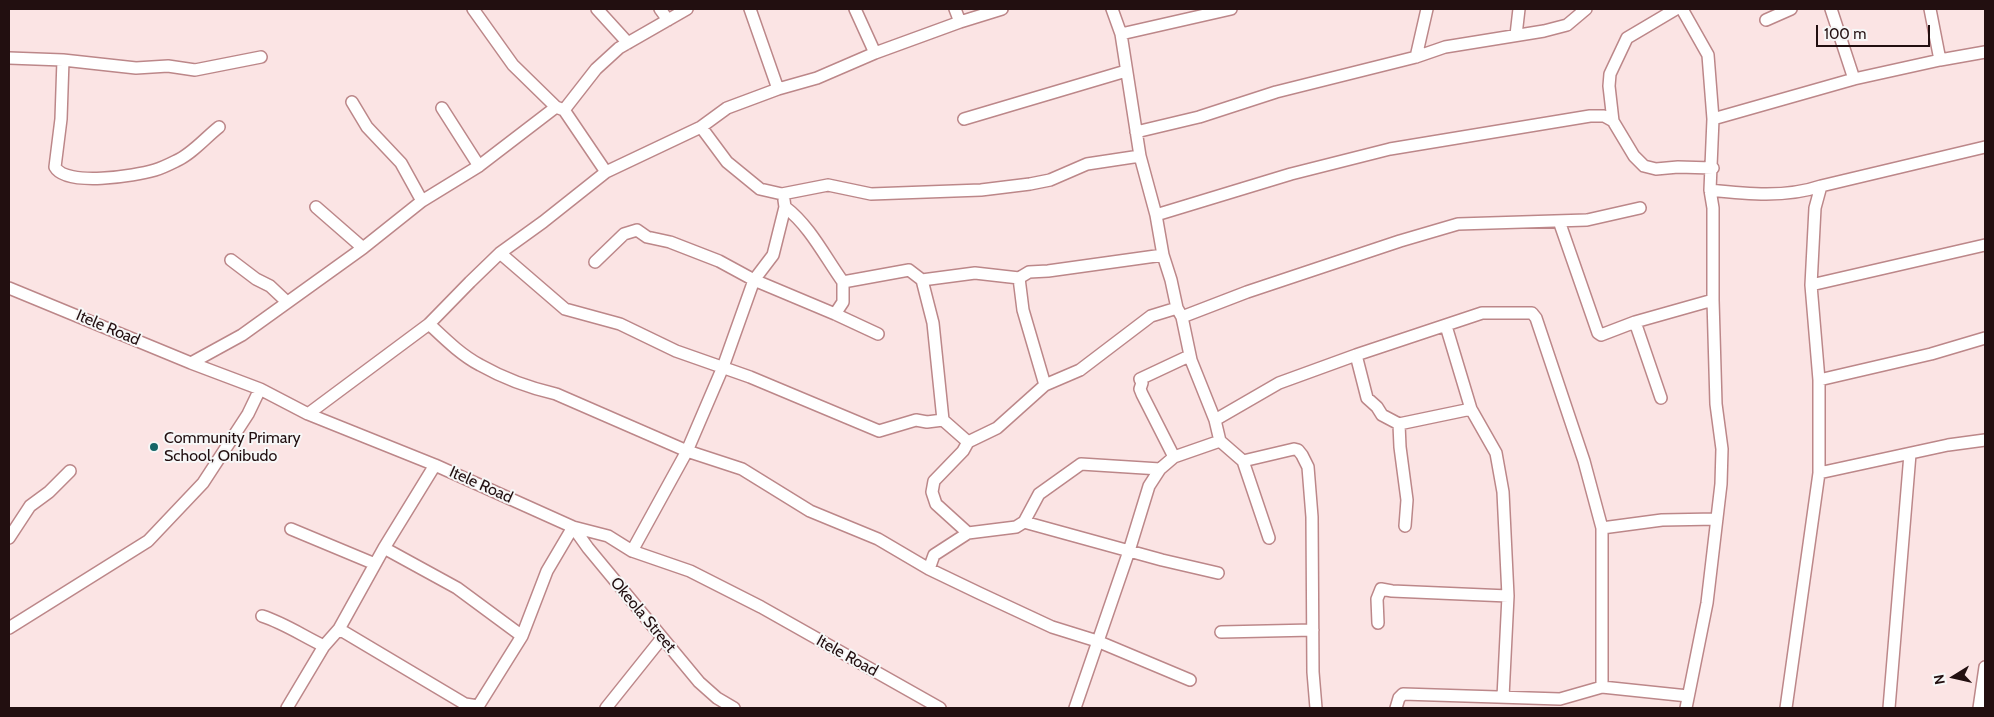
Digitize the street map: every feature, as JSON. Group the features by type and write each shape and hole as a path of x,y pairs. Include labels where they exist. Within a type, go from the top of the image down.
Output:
{"street":[{"path":"472,9 514,65 560,109 606,172"},
{"path":"597,9 628,43"},
{"path":"660,9 668,20"},
{"path":"191,363 242,335 363,248 422,201 479,166 560,109 596,69 619,48 687,9"},
{"path":"750,9 778,88"},
{"path":"855,9 876,53"},
{"path":"955,9 960,22"},
{"path":"308,414 429,324 500,254 606,172 701,127 727,108 778,88 817,78 876,53 960,22 1002,9"},
{"path":"1112,9 1121,34 1140,156 1156,214 1163,255 1180,312 1190,360 1215,420 1220,442 1244,461 1269,538"},
{"path":"1121,34 1231,9"},
{"path":"1416,57 1427,9"},
{"path":"1516,35 1519,9"},
{"path":"1136,132 1199,117 1276,92 1416,57 1446,47 1544,32 1567,25 1586,9"},
{"path":"1676,9 1627,38 1610,74 1608,86 1613,121 1634,156 1644,166 1656,169 1678,167 1712,168"},
{"path":"1682,9 1708,55 1713,119 1710,190 1713,208 1716,404 1722,449 1721,484 1707,602 1686,708"},
{"path":"1766,20 1790,9"},
{"path":"1831,9 1854,79"},
{"path":"1930,9 1940,60"},
{"path":"1713,119 1854,79 1985,52"},
{"path":"9,58 63,60 136,68 168,66 195,70 261,57"},
{"path":"63,60 61,119 55,167 58,173 65,176 96,180 155,170 178,160 219,127"},
{"path":"964,119 1126,71"},
{"path":"352,102 367,127 401,163 422,201"},
{"path":"442,108 479,166"},
{"path":"1156,214 1291,174 1390,149 1590,116 1604,116 1613,121"},
{"path":"701,127 727,162 760,189 782,194 828,185 871,194 981,190 1050,180 1087,164 1140,156"},
{"path":"1710,190 1754,194 1805,192 1821,186 1985,147"},
{"path":"1786,708 1819,473 1819,380 1811,285 1815,208 1821,186"},
{"path":"1805,192 1815,208"},
{"path":"632,551 687,451 723,367 754,280 774,255 785,207 782,194"},
{"path":"316,207 363,248"},
{"path":"785,207 796,215 805,226 843,282 843,302 835,314"},
{"path":"968,533 936,504 932,492 934,481 963,451 968,442 997,428 1045,385 1080,370 1151,316 1180,312 1247,292 1400,241 1458,224 1587,220 1640,208"},
{"path":"1559,221 1598,333 1601,335 1608,334 1635,322 1713,300"},
{"path":"594,262 624,234 636,230 648,237 670,242 719,261 754,280 878,334"},
{"path":"1811,285 1985,245"},
{"path":"500,254 565,309 620,324 676,351 750,377 879,431 916,420 927,422 943,420"},
{"path":"922,280 975,273 1019,278 1029,272 1048,272 1163,255"},
{"path":"231,260 256,279 270,286 287,302"},
{"path":"843,282 909,270 922,280 932,323 943,420 968,442"},
{"path":"1019,278 1024,310 1045,385"},
{"name":"Itele Road","path":"9,288 191,363 260,389 308,414 435,465 574,527 608,536 632,551 690,571 744,598 940,708"},
{"path":"1215,420 1279,383 1356,355 1482,313 1532,312 1536,318 1584,461 1602,528 1602,688"},
{"path":"1635,322 1662,398"},
{"path":"429,324 458,350 480,366 536,390 556,394 687,451 742,469 810,511 878,539 929,569 1052,627 1097,641 1190,680"},
{"path":"1446,326 1471,409 1496,453 1503,492 1508,596 1503,697"},
{"path":"1819,380 1931,354 1985,338"},
{"path":"1356,355 1367,398 1377,407 1382,415 1399,424 1471,409"},
{"path":"1174,457 1142,394 1140,379 1189,356 1190,360"},
{"path":"9,628 148,541 204,484 248,414 260,389"},
{"path":"1399,424 1407,500 1405,526"},
{"path":"1819,473 1948,445 1985,440"},
{"path":"1075,708 1150,486 1160,469 1174,457 1220,442"},
{"path":"1244,461 1294,449 1298,450 1302,455 1308,467 1312,517 1313,672 1316,708"},
{"path":"1889,708 1910,454"},
{"path":"929,569 934,555 968,533 1016,527 1024,522 1039,494 1070,470 1081,464 1160,469"},
{"path":"287,708 324,646 339,629 384,548 435,465"},
{"path":"9,538 30,506 49,492 70,471"},
{"path":"1602,528 1662,520 1717,519"},
{"path":"1024,522 1218,573"},
{"path":"339,629 465,706 477,707 528,625 547,571 574,527"},
{"name":"Okeola Street","path":"574,527 588,548 699,682 719,703 734,708"},
{"path":"291,529 375,564"},
{"path":"384,548 457,588 522,636"},
{"path":"1378,623 1377,599 1381,590 1508,596"},
{"path":"262,616 277,621 324,646"},
{"path":"1221,632 1313,630"},
{"path":"606,708 662,638"},
{"path":"1979,708 1985,667"},
{"path":"1396,708 1399,698 1403,694 1560,698 1602,688 1688,696"}],"place":[{"name":"Community Primary School, Onibudo","path":"154,447"}]}
